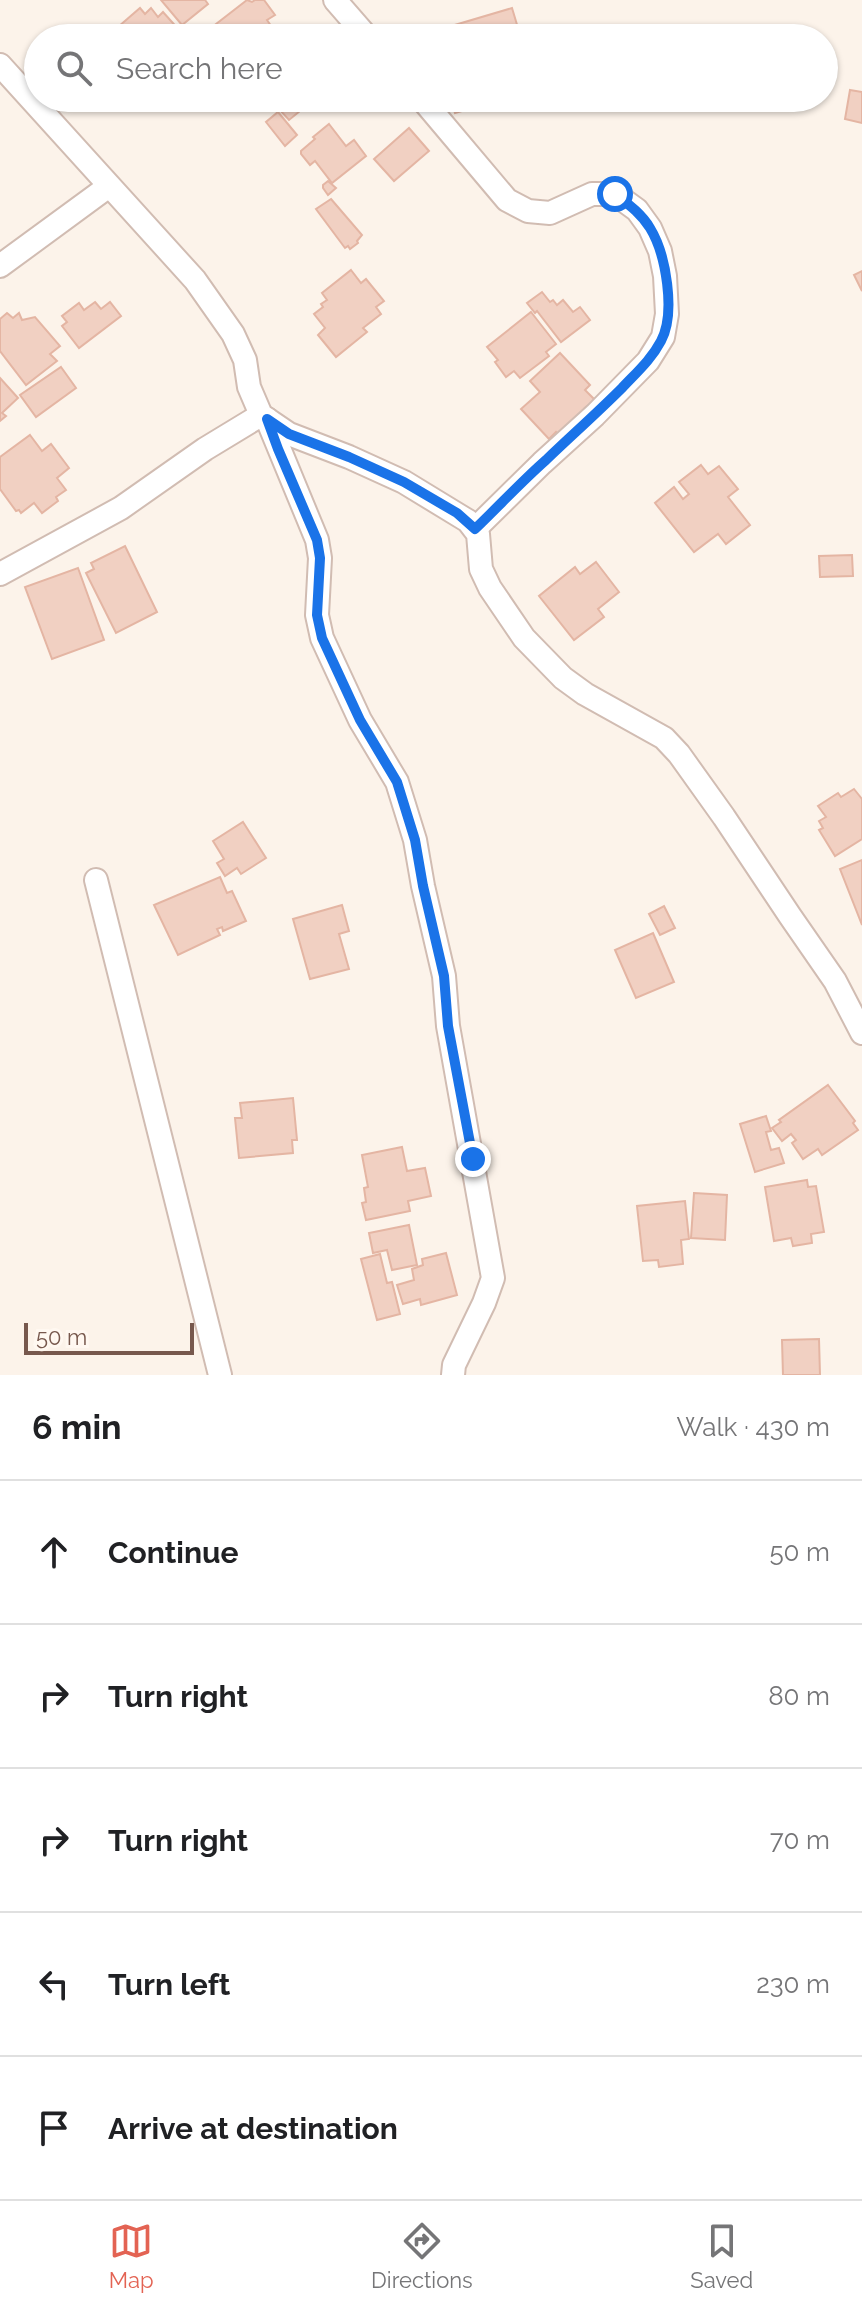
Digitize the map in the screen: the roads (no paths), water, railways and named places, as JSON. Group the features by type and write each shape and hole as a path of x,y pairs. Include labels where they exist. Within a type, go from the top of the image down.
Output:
{"street":[{"path":"335,0 356,24"},
{"path":"0,65 24,92"},
{"path":"42,112 195,280 233,334 245,360 249,387 317,540 320,558 317,615 322,638 360,720 397,782 415,840 444,976 448,1026 493,1278 454,1365 453,1375"},
{"path":"433,112 507,200 528,211 550,213 592,194 615,194 637,210 650,228 660,251 665,276 667,314 663,337 648,361 475,529"},
{"path":"0,266 109,186"},
{"path":"264,417 289,434 404,482 457,513 475,529 481,569 490,588 524,638 563,678 585,694 664,738 679,754 835,981 862,1033"},
{"path":"0,574 121,508 205,449 264,417"},
{"path":"96,880 220,1375"}]}
